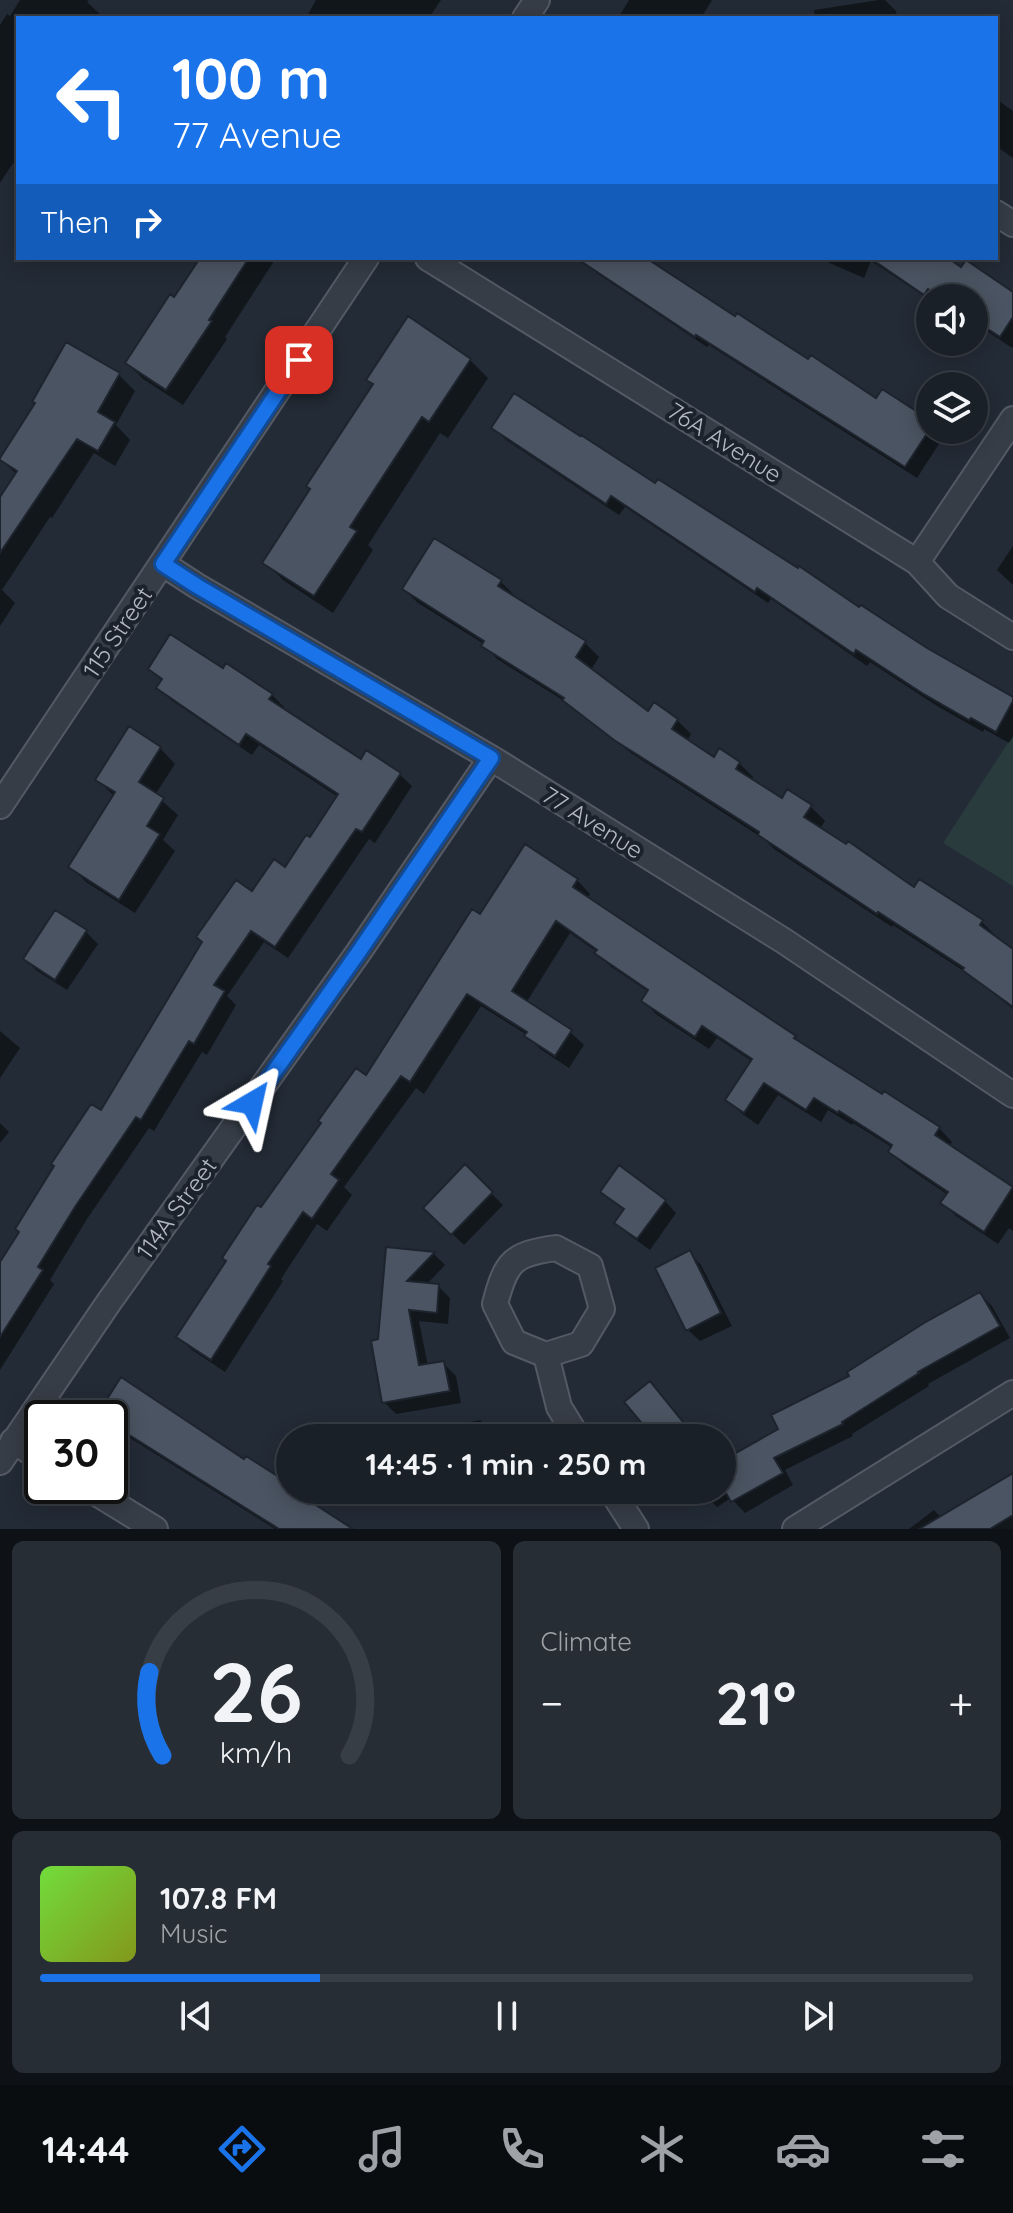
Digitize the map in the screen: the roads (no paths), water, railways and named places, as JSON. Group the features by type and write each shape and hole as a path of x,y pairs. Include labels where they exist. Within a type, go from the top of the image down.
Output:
{"street":[{"name":"115 Street","path":"0,806 365,260"},
{"name":"76A Avenue","path":"431,260 917,562 948,596 1013,637"},
{"path":"917,562 1013,419"},
{"name":"77 Avenue","path":"163,564 491,758 784,941 1013,1095"},
{"name":"114A Street","path":"7,1451 109,1302 358,953 491,758"},
{"path":"556,1248 590,1266 602,1309 581,1344 546,1355 514,1342 495,1304 502,1274 526,1252 556,1248"},
{"path":"546,1355 559,1407 569,1424"},
{"path":"795,1529 1013,1393"},
{"path":"114,1504 155,1529"},
{"path":"620,1504 636,1529"}]}
